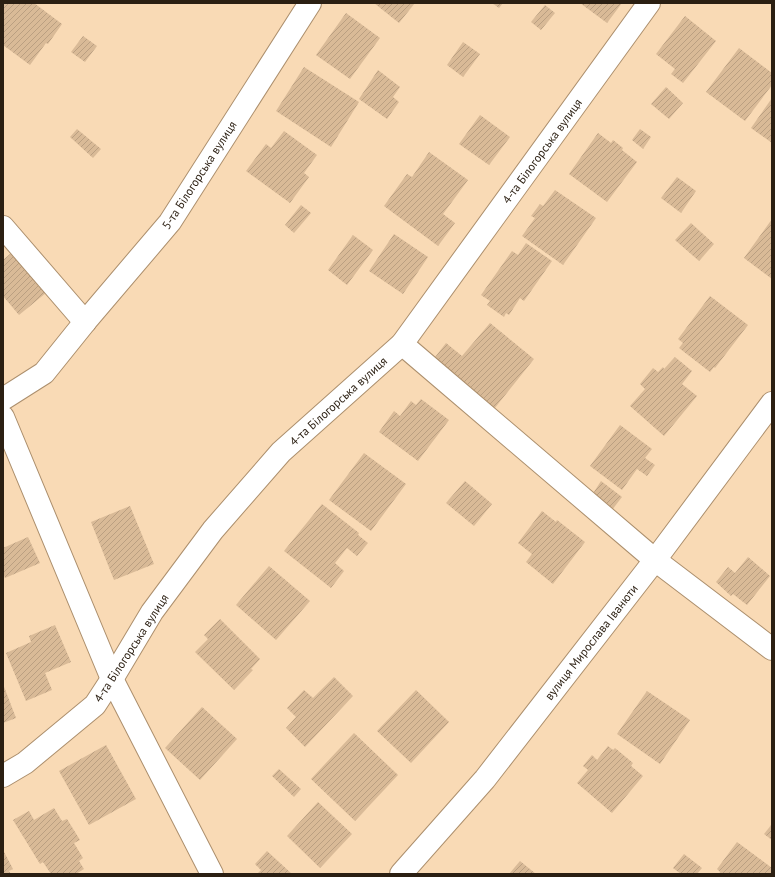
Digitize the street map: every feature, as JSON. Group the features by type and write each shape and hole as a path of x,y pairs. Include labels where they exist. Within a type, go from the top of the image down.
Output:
{"street":[{"name":"5-та Білогорська вулиця","path":"3,399 44,373 170,222 310,3"},
{"name":"4-та Білогорська вулиця","path":"3,776 25,763 95,705 152,612 213,530 281,452 402,344 649,3"},
{"path":"3,226 85,322"},
{"path":"402,344 655,560 772,649"},
{"name":"вулиця Мирослава Іванюти","path":"401,874 485,779 655,560 772,403"},
{"path":"3,417 112,679 212,874"}],"building":[{"path":"4,3 34,3 62,24 48,44 46,43 30,65 3,45"},
{"path":"374,3 415,3 399,23"},
{"path":"492,3 503,3 499,8"},
{"path":"580,3 622,3 607,23"},
{"path":"545,5 555,13 541,30 531,22"},
{"path":"346,13 380,38 350,79 316,55"},
{"path":"685,16 716,41 683,83 671,74 675,69 656,54"},
{"path":"83,36 97,46 85,62 71,52"},
{"path":"463,42 480,54 463,77 447,65"},
{"path":"739,48 772,73 772,85 745,121 706,92"},
{"path":"304,67 359,102 331,147 276,111"},
{"path":"378,70 400,87 393,97 399,102 387,119 359,99"},
{"path":"666,87 683,103 669,119 651,104"},
{"path":"772,98 772,143 751,128"},
{"path":"480,115 510,137 489,165 459,144"},
{"path":"77,129 101,149 93,158 70,137"},
{"path":"640,129 651,137 643,149 632,140"},
{"path":"284,131 317,155 304,173 309,177 290,203 246,171 266,144 271,148"},
{"path":"598,133 611,143 613,140 623,148 622,150 637,162 607,202 569,174"},
{"path":"429,152 468,180 443,214 455,223 438,246 384,206 407,174 412,177"},
{"path":"677,177 696,191 681,213 661,198"},
{"path":"555,190 596,218 563,265 522,236 535,218 531,216 540,204 543,206"},
{"path":"301,205 311,213 294,233 285,225"},
{"path":"772,219 772,279 744,258"},
{"path":"691,223 714,244 699,261 675,240"},
{"path":"394,234 428,257 403,294 369,271"},
{"path":"353,235 373,250 347,285 328,270"},
{"path":"526,243 552,261 524,301 520,298 509,315 506,313 504,317 487,305 490,301 481,295 512,251 518,255"},
{"path":"18,247 52,288 19,315 3,296 3,260"},
{"path":"710,296 748,325 715,368 714,367 710,372 679,348 683,343 678,339"},
{"path":"490,323 534,359 494,409 432,361 446,343 462,356"},
{"path":"675,357 692,371 682,384 697,396 664,436 630,406 645,389 640,384 653,368 658,372 663,367 664,369"},
{"path":"421,399 449,420 418,461 379,432 394,411 400,416 411,401 416,405"},
{"path":"620,425 652,449 645,458 655,465 647,476 637,469 622,490 590,466"},
{"path":"364,453 406,484 371,531 329,500"},
{"path":"465,481 492,504 474,526 446,503"},
{"path":"601,481 622,497 612,510 592,495"},
{"path":"322,504 359,533 358,535 368,543 357,556 347,548 335,563 344,571 331,588 284,551"},
{"path":"130,506 154,564 114,580 91,522"},
{"path":"542,511 556,522 557,520 585,542 553,584 526,562 532,554 518,543"},
{"path":"28,537 40,563 5,578 3,573 3,548"},
{"path":"748,557 770,576 747,605 733,594 731,596 716,582 728,567 735,573"},
{"path":"269,566 310,601 276,640 236,605"},
{"path":"220,619 260,659 251,669 253,670 234,690 195,652 208,639 204,635"},
{"path":"55,625 71,662 45,673 52,690 26,701 6,653 31,642 29,636"},
{"path":"334,677 353,696 305,747 286,728 296,717 287,708 304,690 313,698"},
{"path":"3,684 16,718 3,723"},
{"path":"416,690 449,722 411,763 377,731"},
{"path":"647,691 690,720 660,764 617,734"},
{"path":"202,707 237,739 200,780 165,748"},
{"path":"354,733 398,775 355,821 311,779"},
{"path":"106,745 136,799 89,825 59,771"},
{"path":"608,746 613,750 615,748 633,763 631,766 643,776 612,813 577,783 588,770 583,766 592,755 597,760"},
{"path":"279,769 301,789 294,797 272,776"},
{"path":"318,802 352,834 320,868 287,836"},
{"path":"54,808 62,821 67,819 80,840 74,843 83,858 79,861 84,869 76,874 51,874 43,862 40,864 13,820 29,811 34,820"},
{"path":"772,824 772,840 764,834"},
{"path":"737,842 772,868 772,874 719,874 720,872 717,869"},
{"path":"3,850 13,869 9,871 11,874 3,874"},
{"path":"267,851 292,874 257,874 261,870 255,864"},
{"path":"684,854 702,868 697,874 681,874 673,868"},
{"path":"520,861 536,874 509,874"}]}
